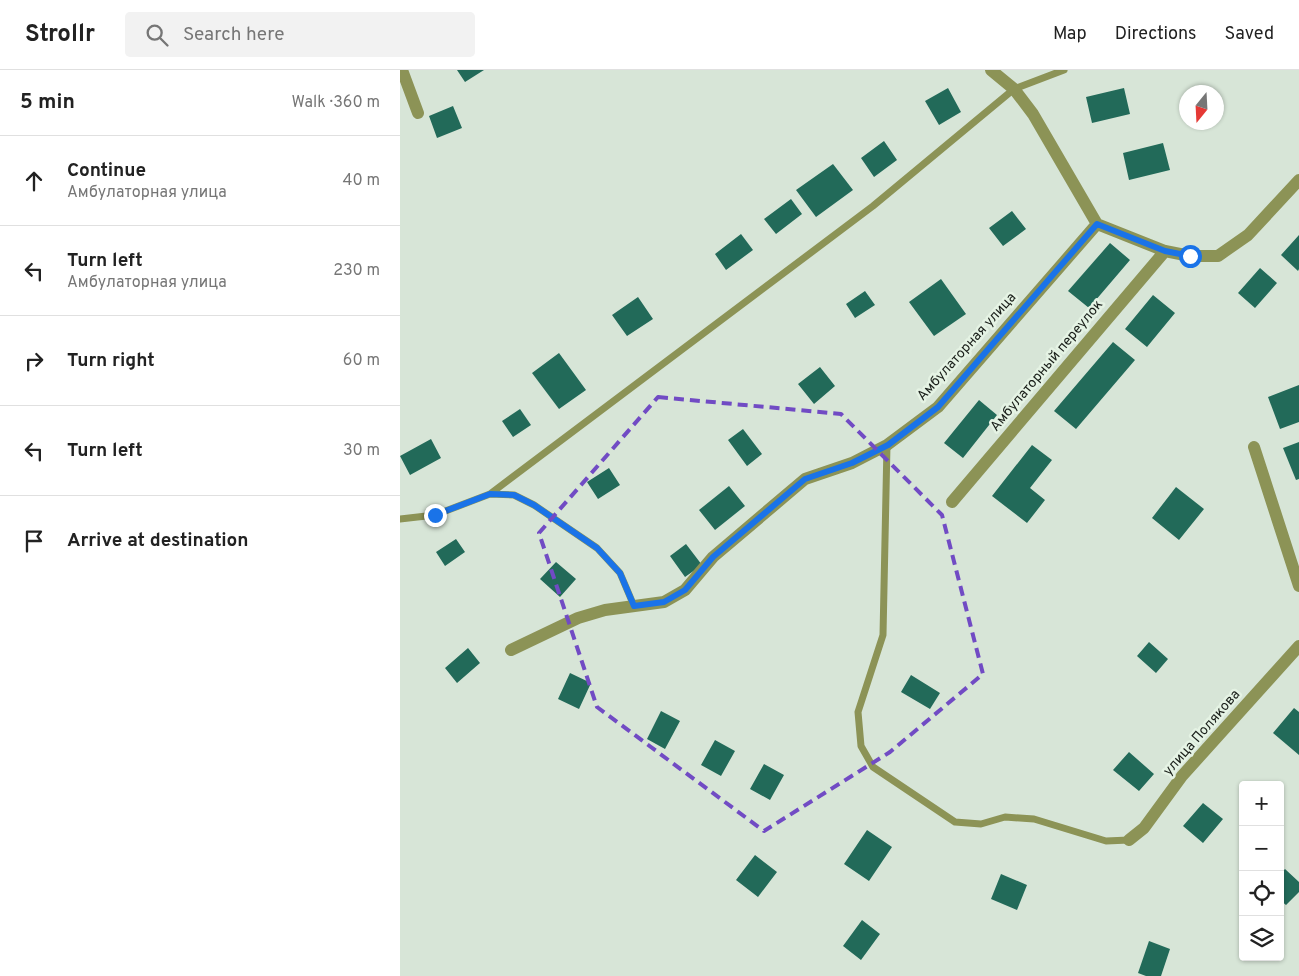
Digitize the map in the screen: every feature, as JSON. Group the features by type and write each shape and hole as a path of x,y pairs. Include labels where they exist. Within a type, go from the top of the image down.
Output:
{"street":[{"path":"402,70 418,112"},
{"path":"991,70 1014,89 1033,114 1097,224 1165,251 1190,256 1218,256 1248,235 1297,185"},
{"name":"Амбулаторная улица","path":"511,650 578,618 605,610 664,602 685,590 713,557 805,479 852,463 888,445 938,407 1097,224"},
{"name":"Амбулаторный переулок","path":"952,502 1165,251"},
{"path":"1254,447 1299,586"},
{"name":"улица Полякова","path":"1129,840 1144,828 1182,776 1299,646"}],"lane":[{"path":"400,519 435,515 490,494 865,212 1014,89 1064,70"},
{"path":"888,445 883,635 858,712 860,746 873,767 954,822 981,824 1005,817 1034,819 1106,841 1129,840"},
{"path":"490,494 514,495 520,498 597,548 620,573 634,606"}],"highlighted area":[{"path":"658,397 841,414 942,515 983,674 890,752 764,831 597,707 539,533"}],"building":[{"path":"457,70 484,70 465,82"},
{"path":"948,88 961,112 939,125 925,101"},
{"path":"1124,88 1130,114 1092,123 1086,97"},
{"path":"453,106 462,128 437,138 429,116"},
{"path":"884,141 897,160 874,177 861,158"},
{"path":"1163,143 1170,170 1129,180 1123,153"},
{"path":"833,164 853,190 816,217 796,190"},
{"path":"791,199 802,214 776,234 764,219"},
{"path":"1012,211 1026,229 1003,246 989,228"},
{"path":"741,234 753,250 726,270 715,254"},
{"path":"1299,235 1299,269 1298,271 1281,255"},
{"path":"1110,243 1130,260 1089,308 1068,291"},
{"path":"1260,268 1277,283 1255,308 1238,293"},
{"path":"941,279 966,314 934,336 909,302"},
{"path":"865,291 875,305 855,318 846,304"},
{"path":"1153,295 1175,313 1147,347 1125,329"},
{"path":"638,297 653,319 627,336 612,315"},
{"path":"1113,342 1135,360 1076,429 1054,411"},
{"path":"559,353 586,390 559,409 532,373"},
{"path":"820,367 835,386 814,404 798,384"},
{"path":"1299,385 1299,422 1280,429 1268,397"},
{"path":"979,400 997,415 963,458 944,443"},
{"path":"520,409 531,425 513,437 502,421"},
{"path":"743,429 762,454 747,466 728,440"},
{"path":"431,439 441,458 410,475 400,456"},
{"path":"1299,442 1299,479 1296,480 1283,448"},
{"path":"1032,445 1052,460 1030,488 1045,500 1027,523 992,496"},
{"path":"609,468 620,485 598,499 587,482"},
{"path":"729,486 745,506 715,530 699,510"},
{"path":"1176,487 1204,509 1179,540 1152,518"},
{"path":"456,539 465,552 445,566 436,552"},
{"path":"686,544 702,565 685,577 670,556"},
{"path":"556,562 576,579 560,597 540,579"},
{"path":"1149,642 1168,659 1156,673 1137,656"},
{"path":"468,648 480,663 457,683 445,668"},
{"path":"570,673 591,683 579,709 558,699"},
{"path":"911,675 940,693 930,709 901,692"},
{"path":"1294,708 1299,712 1299,755 1273,733"},
{"path":"661,711 680,721 665,749 647,739"},
{"path":"715,740 735,751 721,776 701,765"},
{"path":"1129,752 1154,774 1139,791 1113,770"},
{"path":"764,764 784,775 770,800 750,789"},
{"path":"1203,803 1223,819 1203,843 1183,826"},
{"path":"867,830 892,847 869,881 844,864"},
{"path":"755,855 777,872 758,897 736,880"},
{"path":"1284,870 1299,882 1299,892 1286,905 1284,903"},
{"path":"1001,874 1027,885 1017,910 991,899"},
{"path":"862,920 880,934 861,960 843,946"},
{"path":"1149,941 1170,949 1161,976 1146,976 1138,973"}],"route":[{"path":"435,515 490,494 514,495 534,505 597,548 620,573 634,606 664,602 685,590 713,557 805,479 852,463 888,445 938,407 1097,224 1165,251 1190,256"}]}
